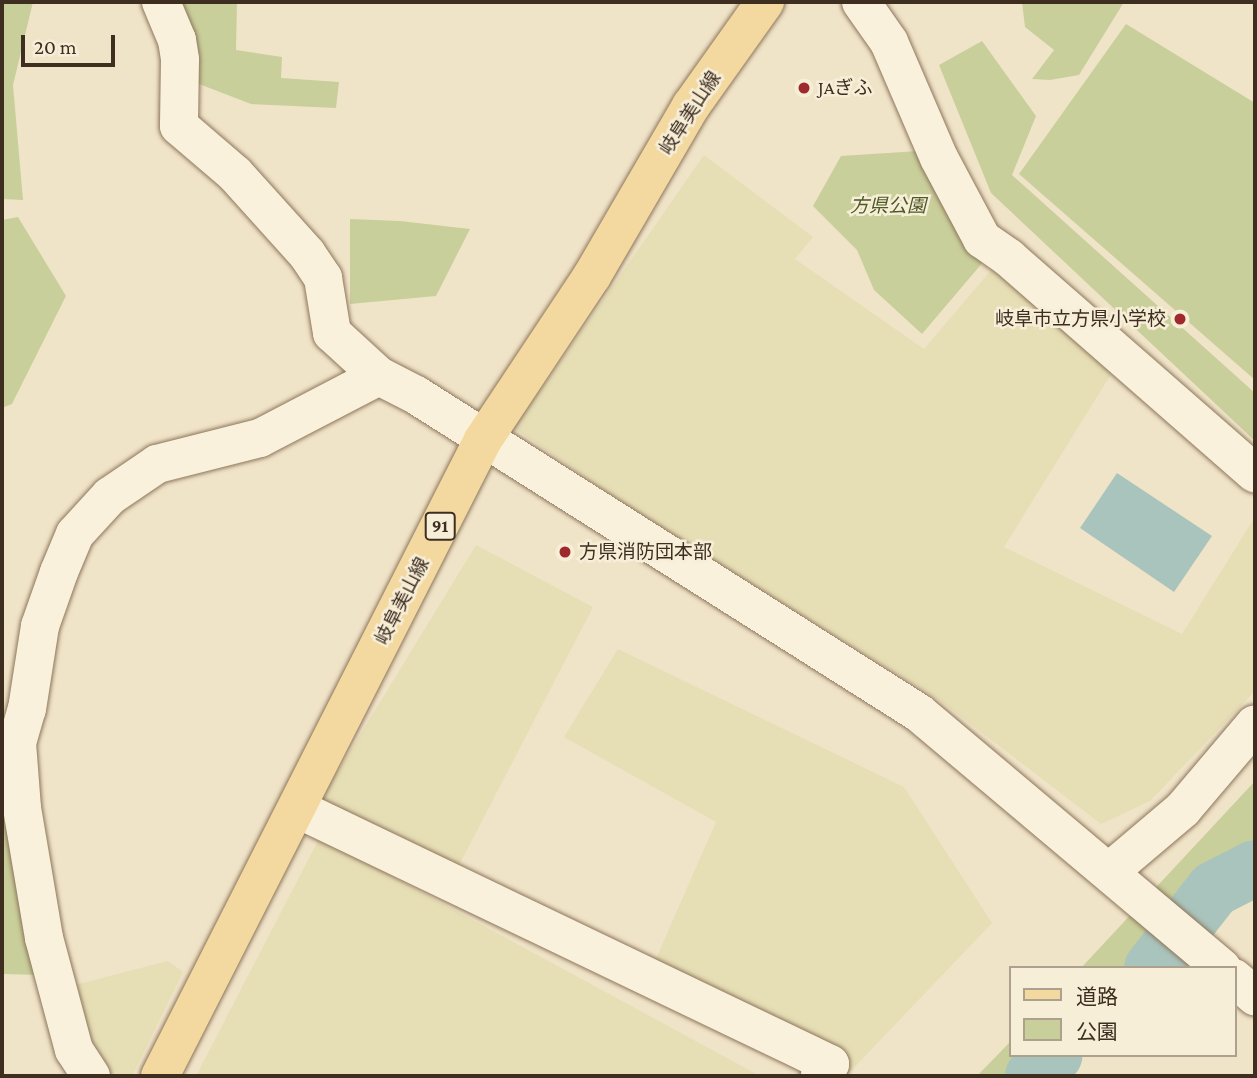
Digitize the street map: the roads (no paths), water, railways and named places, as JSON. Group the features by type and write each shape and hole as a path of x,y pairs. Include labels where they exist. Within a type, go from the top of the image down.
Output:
{"main road":[{"name":"岐阜美山線","path":"160,1076 298,809 483,440 592,276 691,106 765,2"}],"street":[{"path":"161,2 177,40 180,60 179,126 235,174 307,254 323,278 332,333 379,376 416,395 483,440 919,713 1116,876 1220,966"},
{"path":"861,2 889,42 939,158 982,239 1009,258 1255,473"},
{"path":"91,1076 74,1050 44,938 22,808 17,743 27,709 40,626 59,572 75,534 110,496 157,464 260,438 379,376"},
{"path":"1116,876 1183,809 1255,724"},
{"path":"298,809 830,1064 820,1076"},
{"path":"1236,980 1255,996"}],"water":[{"path":"1117,473 1212,536 1174,592 1080,528"}],"waterway":[{"path":"1154,966 1214,889 1255,868"},
{"path":"1033,1076 1053,1057"}],"place":[{"name":"JAぎふ","path":"804,88"},
{"name":"岐阜市立方県小学校","path":"1180,319"},
{"name":"方県消防団本部","path":"565,552"}],"park label":[{"name":"方県公園","path":"888,206"}]}
